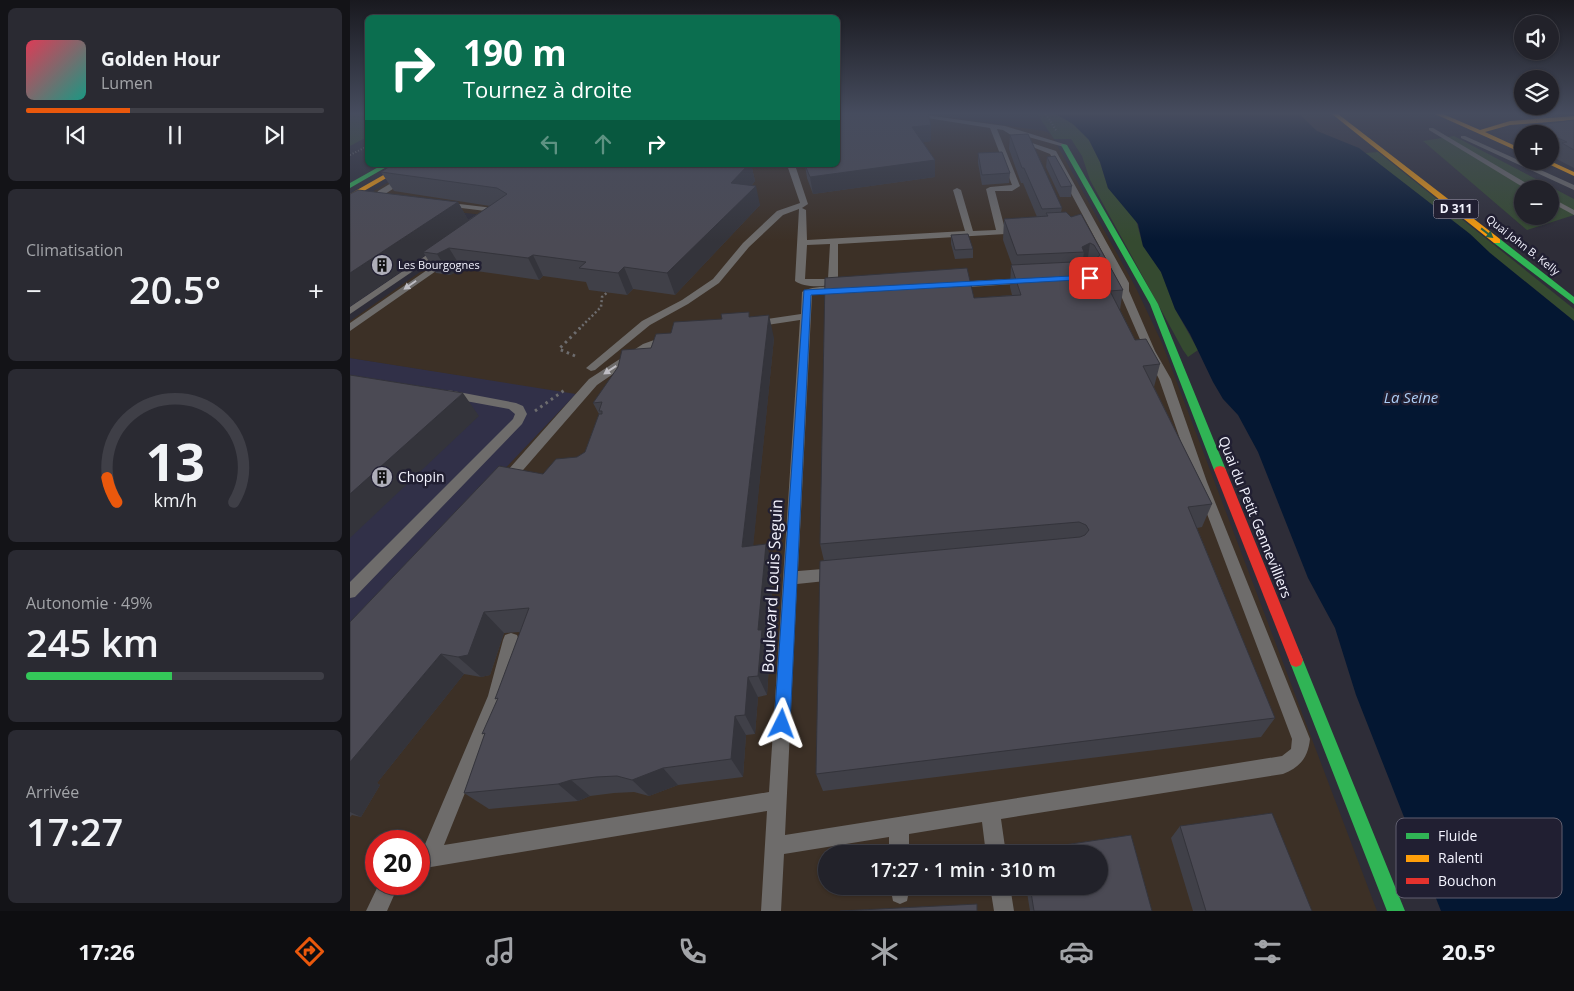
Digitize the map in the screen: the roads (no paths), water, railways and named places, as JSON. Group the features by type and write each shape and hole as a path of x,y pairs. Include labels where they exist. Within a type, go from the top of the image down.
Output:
{"main road":[{"name":"Quai du Petit Gennevilliers","path":"1071,157 1154,304 1396,911"},
{"name":"Quai John B. Kelly","path":"1390,157 1574,301"},
{"path":"350,186 384,167"},
{"path":"352,202 403,167"},
{"path":"1559,167 1574,174"}],"lane":[{"path":"1001,232 990,189 1012,189 1016,186 1007,157"},
{"path":"774,846 1283,765 1296,759 1301,751 1301,740 1201,482 1165,379 1150,351 1124,291 1124,283 1055,157"},
{"path":"1478,157 1517,180"},
{"path":"1505,157 1574,188"},
{"path":"401,199 386,198 381,193 423,167"},
{"path":"591,368 646,323 685,302 716,280 746,245 780,213 804,204 792,167"},
{"path":"1564,184 1574,182"},
{"path":"957,190 970,234"},
{"path":"440,204 511,214 500,223"},
{"path":"1559,205 1574,214"},
{"path":"802,210 803,242 800,281 810,283 833,281 834,241"},
{"path":"803,242 1030,230"},
{"path":"350,311 446,246"},
{"path":"350,328 454,255"},
{"path":"944,285 1032,281"},
{"name":"Boulevard Louis Seguin","path":"771,911 807,292 846,290"},
{"path":"743,325 806,316"},
{"path":"498,490 593,382 647,346 678,335"},
{"path":"350,592 510,431 521,414 519,409 504,404 437,392"},
{"path":"790,578 849,572"},
{"path":"430,844 496,696 512,640"},
{"path":"430,857 777,800"},
{"path":"990,812 995,845"},
{"path":"899,826 899,845"},
{"path":"376,911 384,895"},
{"path":"1001,895 1004,911"}],"water":[{"name":"La Seine","path":"1097,157 1370,157 1470,234 1490,253 1574,321 1574,911 1441,911 1436,898 1562,898 1562,818 1404,818 1356,695 1335,628 1308,578 1258,452 1238,415 1223,399 1213,382 1190,334 1175,309 1161,272 1143,246 1138,224 1108,188"}],"place":[{"name":"Les Bourgognes","path":"382,265"},
{"name":"Chopin","path":"382,477"}]}
